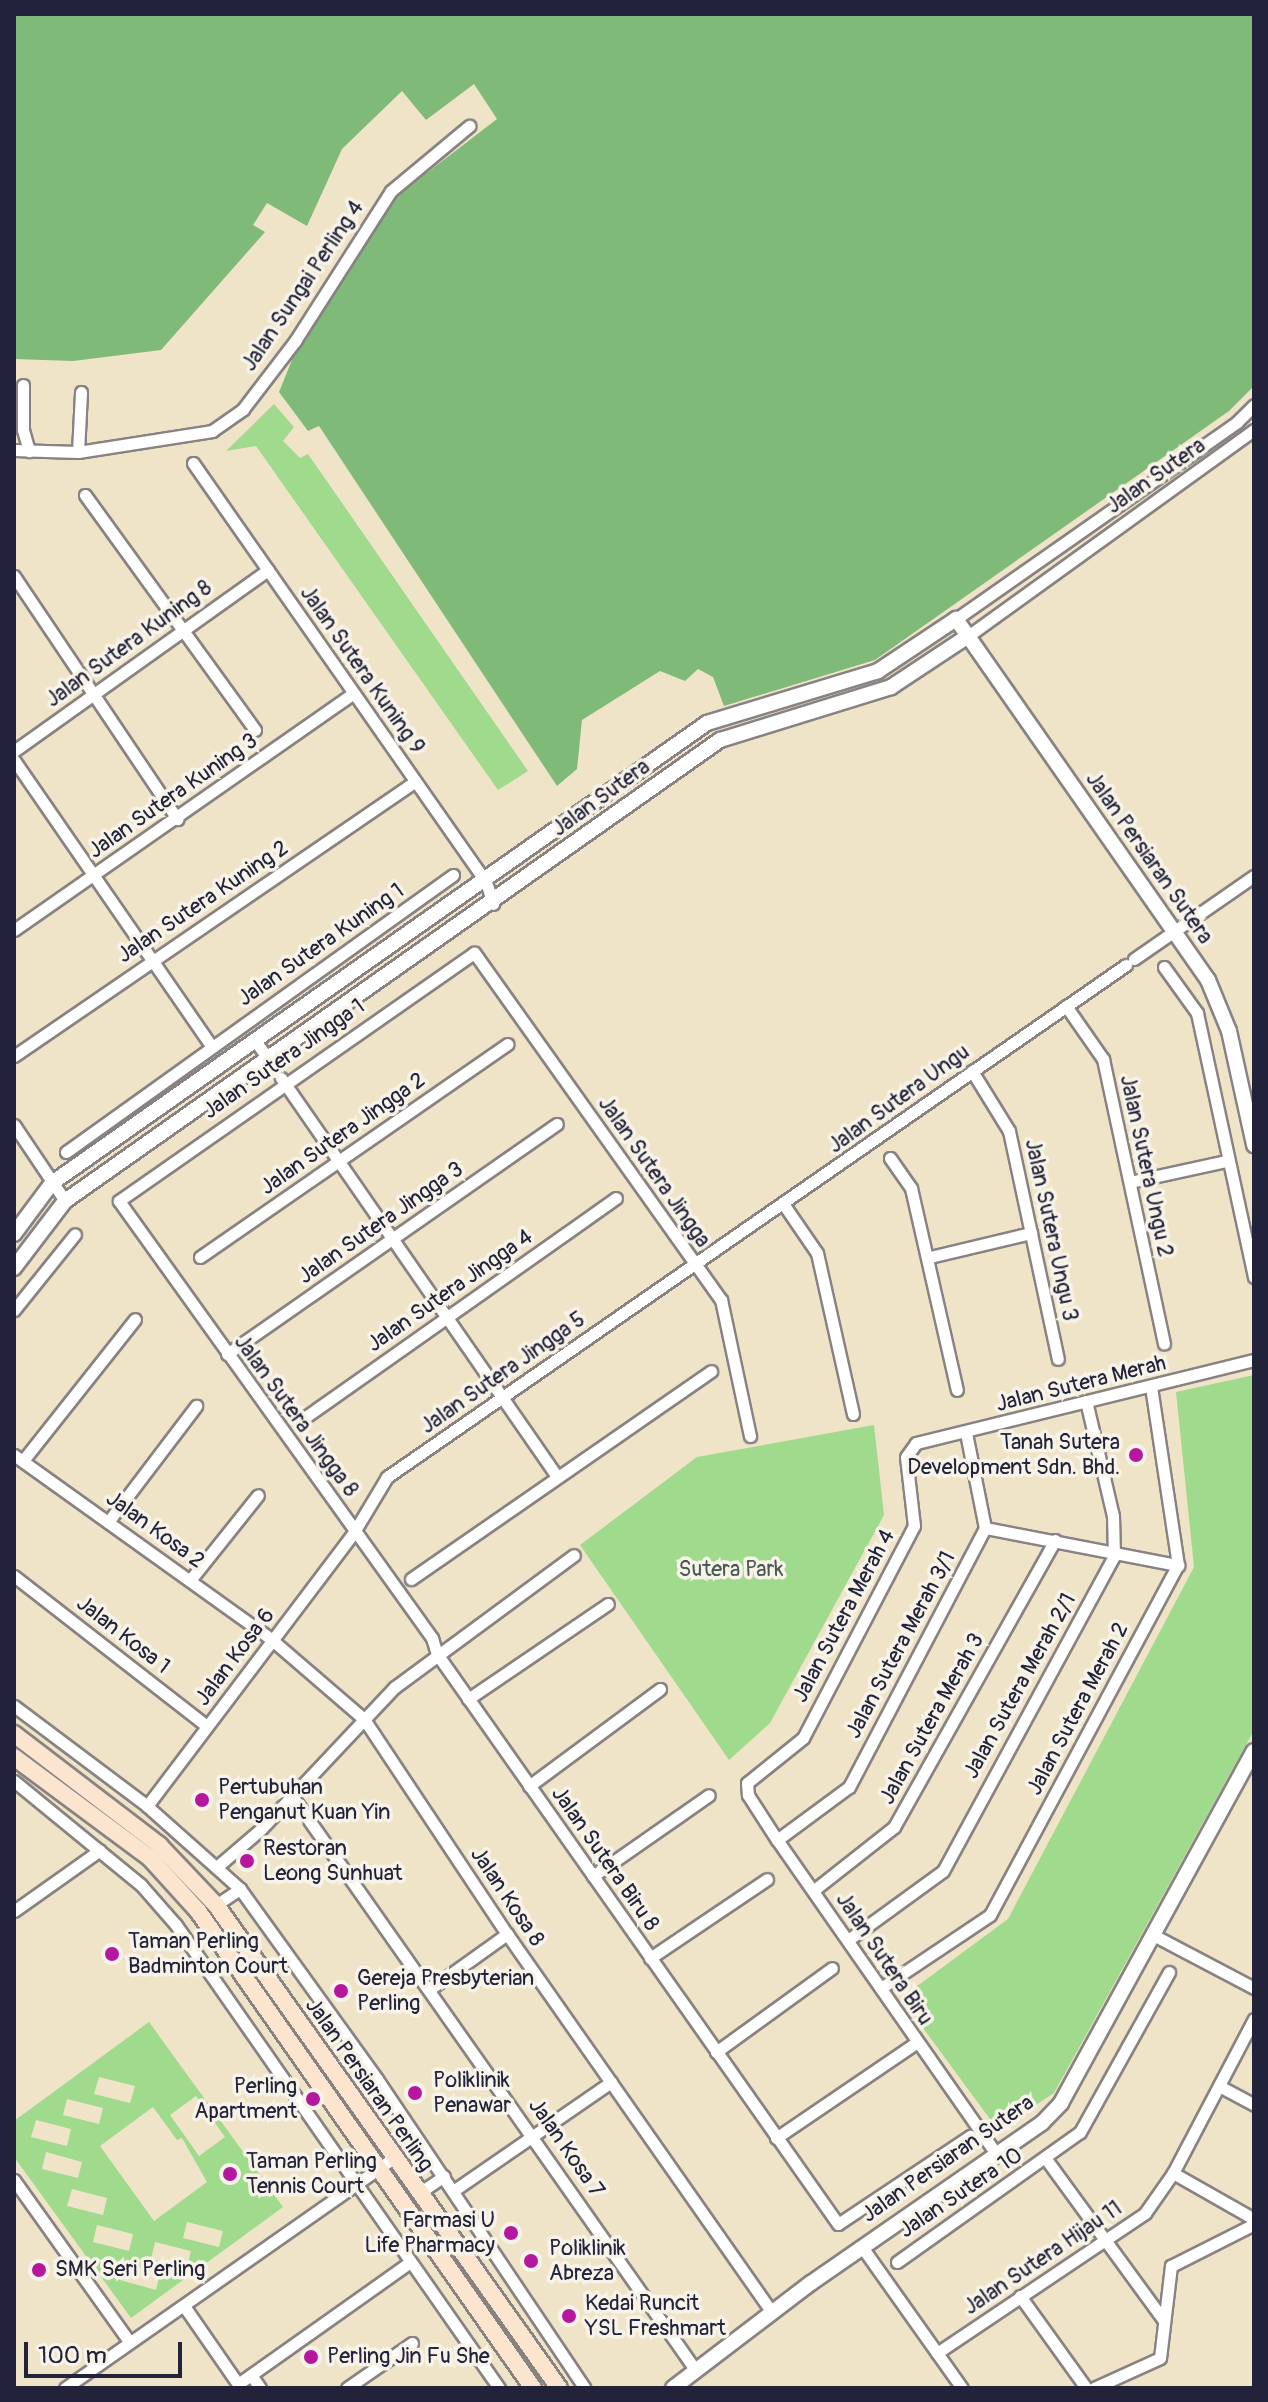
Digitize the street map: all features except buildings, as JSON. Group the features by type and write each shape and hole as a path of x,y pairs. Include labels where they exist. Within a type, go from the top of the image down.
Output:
{"main road":[{"name":"Jalan Persiaran Perling","path":"14,1734 159,1845 216,1905 559,2388"},
{"name":"Jalan Persiaran Perling","path":"14,1757 117,1831 177,1886 533,2388"}],"street":[{"name":"Jalan Sungai Perling 4","path":"14,450 78,452 212,431 243,409 295,341 380,204 469,126"},
{"path":"23,385 23,430 29,451"},
{"path":"78,452 81,392"},
{"name":"Jalan Sutera","path":"14,1234 52,1183 486,882 707,723 878,671 1225,431 1254,405"},
{"name":"Jalan Sutera","path":"14,1268 65,1201 277,1072 493,904 720,740 891,687 968,636 1254,430"},
{"name":"Jalan Sutera Kuning 9","path":"193,463 486,882 493,904"},
{"path":"85,495 180,631 255,730"},
{"name":"Jalan Sutera Kuning 8","path":"14,751 268,570"},
{"path":"14,576 97,694 177,819"},
{"name":"Jalan Persiaran Sutera","path":"956,619 1222,1006 1254,1145"},
{"name":"Jalan Sutera Kuning 3","path":"14,930 354,693"},
{"path":"14,760 211,1046"},
{"name":"Jalan Sutera Kuning 2","path":"14,1056 415,781"},
{"name":"Jalan Sutera Kuning 1","path":"66,1152 453,875"},
{"name":"Jalan Sutera Ungu","path":"695,1265 1254,876"},
{"name":"Jalan Sutera Jingga 1","path":"119,1201 277,1072 474,953"},
{"name":"Jalan Sutera Jingga","path":"474,953 721,1300 750,1436"},
{"path":"1164,967 1197,1013 1226,1161 1254,1277"},
{"name":"Jalan Sutera Ungu 2","path":"1066,1006 1103,1059 1164,1344"},
{"path":"256,1042 557,1476"},
{"name":"Jalan Sutera Jingga 2","path":"200,1257 508,1044"},
{"name":"Jalan Sutera Ungu 3","path":"972,1071 1009,1131 1058,1359"},
{"name":"Jalan Sutera Jingga 3","path":"227,1354 557,1124"},
{"path":"14,1125 65,1201"},
{"path":"890,1158 911,1188 930,1257 957,1390"},
{"path":"1130,1182 1226,1161"},
{"name":"Jalan Sutera Jingga 4","path":"307,1416 616,1198"},
{"name":"Jalan Sutera Jingga 8","path":"119,1201 432,1638 437,1654"},
{"path":"784,1205 817,1253 853,1414"},
{"path":"930,1257 1031,1233"},
{"path":"14,1310 75,1234"},
{"name":"Jalan Sutera Jingga 5","path":"354,1532 387,1477 695,1265"},
{"path":"20,1456 135,1319"},
{"name":"Jalan Sutera Merah","path":"916,1443 1254,1360"},
{"path":"411,1579 711,1371"},
{"path":"966,1433 985,1528 1055,1540 1114,1556 1178,1565 1151,1387"},
{"name":"Jalan Sutera Merah 2/1","path":"848,1940 943,1871 1114,1556 1113,1516 1086,1401"},
{"path":"108,1522 196,1406"},
{"name":"Jalan Sutera Merah 4","path":"747,1783 803,1738 914,1526 906,1457 916,1443"},
{"name":"Jalan Kosa 2","path":"20,1456 272,1640"},
{"path":"191,1579 258,1495"},
{"name":"Jalan Sutera Merah 3/1","path":"777,1840 849,1787 985,1528"},
{"name":"Jalan Kosa 6","path":"147,1806 354,1532"},
{"name":"Jalan Sutera Merah 3","path":"814,1890 894,1827 1055,1540"},
{"path":"219,1865 292,1796 364,1719 437,1654 574,1555"},
{"name":"Jalan Sutera Merah 2","path":"881,1988 990,1915 1178,1565"},
{"name":"Jalan Kosa 1","path":"14,1576 207,1726"},
{"path":"468,1699 608,1604"},
{"name":"Jalan Kosa 8","path":"272,1640 364,1719 507,1934 772,2312"},
{"name":"Jalan Sutera Biru 8","path":"437,1654 838,2224 970,2136"},
{"path":"529,1786 660,1689"},
{"path":"14,1706 147,1806 219,1865 240,1889 444,2176 585,2388"},
{"name":"Jalan Persiaran Sutera","path":"661,2388 692,2370 862,2247 997,2155 1061,2103 1254,1751"},
{"path":"14,1781 141,1885 209,1967 499,2388"},
{"name":"Jalan Sutera Biru","path":"747,1783 748,1795 777,1840 997,2155"},
{"path":"593,1876 709,1795"},
{"name":"Jalan Kosa 7","path":"292,1796 534,2138 692,2370"},
{"path":"14,1911 100,1850"},
{"path":"650,1958 767,1879"},
{"path":"216,1905 240,1889"},
{"path":"430,1989 507,1934"},
{"path":"1155,1936 1254,1988"},
{"path":"716,2052 832,1968"},
{"path":"1046,2159 1080,2132 1169,1972"},
{"name":"Jalan Sutera Hijau 11","path":"937,2353 1145,2213 1173,2173 1254,2019"},
{"path":"776,2138 917,2042"},
{"path":"453,2191 611,2082"},
{"path":"1219,2086 1254,2105"},
{"path":"65,2388 393,2158"},
{"name":"Jalan Sutera 10","path":"897,2262 1046,2159 1164,2321"},
{"path":"1173,2173 1254,2222"},
{"path":"419,2193 444,2176"},
{"path":"14,2180 129,2341"},
{"path":"1094,2388 1160,2358 1171,2266 1254,2222"},
{"path":"862,2247 962,2388"},
{"path":"184,2306 239,2386 410,2262"},
{"path":"1020,2296 1086,2388"},
{"path":"347,2388 412,2343"},
{"name":"Jalan Persiaran Sutera","path":"673,2388 692,2370"},
{"path":"251,2375 260,2388"}],"green space":[{"path":"14,14 1254,14 1254,386 1229,411 875,660 724,706 713,677 698,669 685,681 660,671 582,720 577,769 557,786 319,426 308,431 279,392 294,355 398,195 497,119 474,84 426,120 402,91 342,149 307,226 267,203 253,225 265,232 161,350 73,361 14,359"},
{"path":"274,404 294,427 283,441 300,458 308,454 528,771 498,790 256,446 226,451"},
{"path":"1254,1375 1254,1730 1054,2093 998,2130 901,1998 1008,1919 1194,1567 1176,1392"},
{"name":"Sutera Park","path":"874,1425 884,1515 770,1723 729,1760 580,1545 697,1457"},
{"name":"Taman Perling Tennis Court","path":"149,2022 283,2207 131,2318 14,2157 14,2121","holes":["99,2077 135,2086 130,2103 94,2094","196,2096 225,2137 199,2156 170,2115","67,2099 103,2108 99,2124 63,2115","153,2107 177,2140 182,2138 207,2182 154,2221 100,2146","36,2120 71,2129 67,2146 31,2137","46,2152 82,2162 78,2178 42,2169","72,2189 107,2198 103,2215 67,2206","187,2222 223,2231 219,2247 183,2238","97,2225 133,2234 129,2251 93,2242","155,2242 191,2251 187,2268 151,2259","124,2264 160,2273 156,2290 120,2280"]}],"place":[{"name":"Tanah Sutera Development Sdn. Bhd.","path":"1136,1455"},
{"name":"Pertubuhan Penganut Kuan Yin","path":"202,1800"},
{"name":"Restoran Leong Sunhuat","path":"247,1861"},
{"name":"Taman Perling Badminton Court","path":"112,1954"},
{"name":"Gereja Presbyterian Perling","path":"341,1991"},
{"name":"Poliklinik Penawar","path":"415,2093"},
{"name":"Perling Apartment","path":"313,2099"},
{"name":"Taman Perling Tennis Court","path":"230,2174"},
{"name":"Farmasi U Life Pharmacy","path":"511,2233"},
{"name":"Poliklinik Abreza","path":"531,2261"},
{"name":"SMK Seri Perling","path":"39,2270"},
{"name":"Kedai Runcit YSL Freshmart","path":"569,2316"},
{"name":"Perling Jin Fu She","path":"311,2357"}]}
